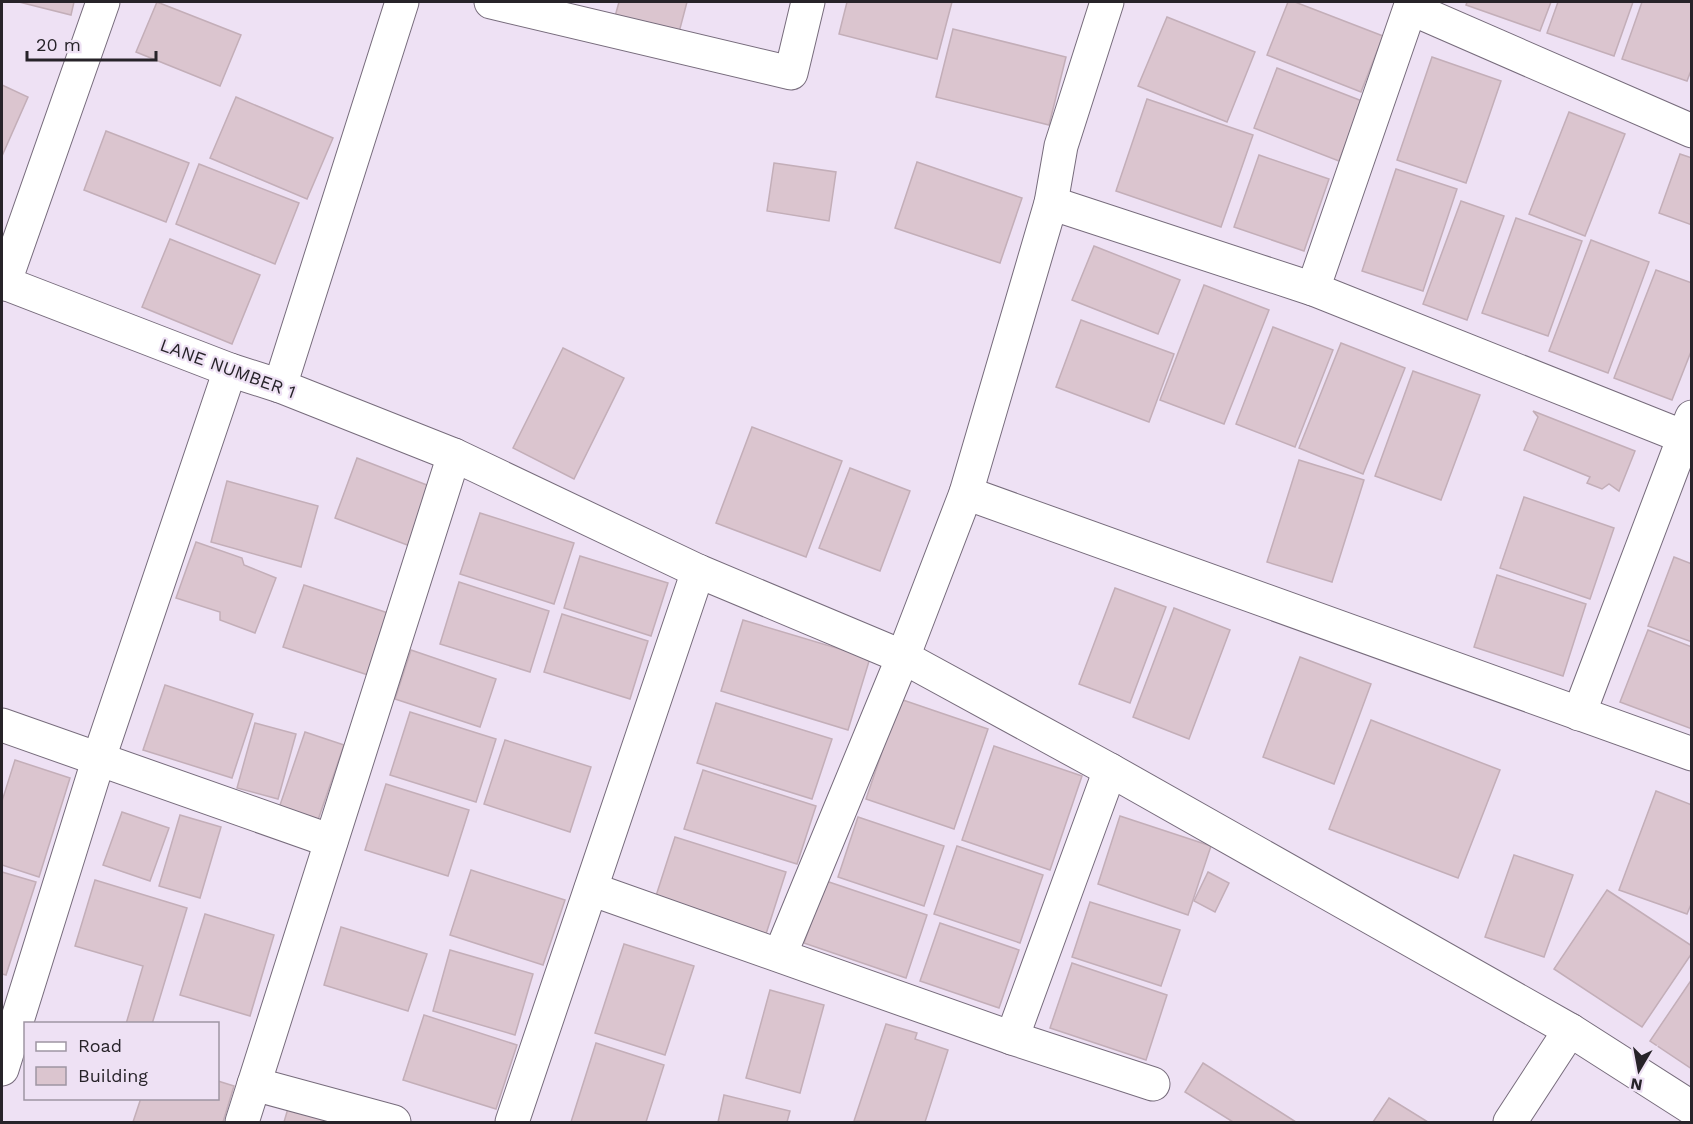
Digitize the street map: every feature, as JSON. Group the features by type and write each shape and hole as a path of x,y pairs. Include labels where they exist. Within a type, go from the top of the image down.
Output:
{"street":[{"path":"3,283 103,2"},
{"path":"280,386 402,2"},
{"path":"491,2 791,73 808,2"},
{"path":"780,955 903,657 966,493 1051,203 1061,146 1107,2"},
{"path":"1313,289 1411,5 1692,131"},
{"path":"1051,203 1313,289 1688,427 1579,714"},
{"name":"LANE NUMBER 1","path":"3,283 230,370 280,386 454,455 698,571 903,657 1110,770 1570,1030 1692,1108"},
{"path":"2,1069 98,761 230,370"},
{"path":"242,1122 454,455"},
{"path":"966,493 1692,754"},
{"path":"512,1122 698,571"},
{"path":"2,725 98,761 331,841"},
{"path":"1012,1038 1110,770"},
{"path":"591,889 1012,1038 1153,1084"},
{"path":"1510,1122 1570,1030"},
{"path":"254,1084 394,1122"}],"building":[{"path":"19,2 74,2 71,15"},
{"path":"157,2 241,35 220,86 136,52"},
{"path":"619,2 687,2 678,36 614,20"},
{"path":"847,2 952,2 937,59 839,34"},
{"path":"1288,2 1295,2 1383,36 1361,92 1267,55"},
{"path":"1467,2 1551,2 1540,31 1466,5"},
{"path":"1558,2 1633,2 1614,56 1547,33"},
{"path":"1642,2 1692,2 1692,68 1687,81 1622,59"},
{"path":"1167,17 1255,52 1227,122 1138,86"},
{"path":"953,29 1066,57 1049,125 936,97"},
{"path":"1432,57 1501,81 1466,183 1397,160"},
{"path":"1277,68 1362,101 1339,161 1254,128"},
{"path":"2,85 28,97 2,156"},
{"path":"236,97 333,138 307,199 210,158"},
{"path":"1147,99 1253,135 1221,227 1116,191"},
{"path":"1569,112 1625,134 1585,236 1529,214"},
{"path":"106,131 189,163 166,222 84,190"},
{"path":"1680,154 1692,158 1692,225 1659,213"},
{"path":"1259,155 1329,179 1304,251 1234,227"},
{"path":"917,162 1022,198 1000,263 895,228"},
{"path":"774,163 836,172 829,221 767,211"},
{"path":"199,164 299,203 275,264 176,224"},
{"path":"1396,169 1457,189 1423,291 1362,271"},
{"path":"1461,201 1504,216 1467,320 1423,304"},
{"path":"1516,218 1582,241 1548,336 1482,313"},
{"path":"170,239 260,275 232,344 142,307"},
{"path":"1591,240 1649,262 1608,373 1549,351"},
{"path":"1094,246 1180,280 1158,334 1072,300"},
{"path":"1656,270 1692,283 1692,349 1672,400 1614,378"},
{"path":"1204,285 1269,310 1224,424 1160,400"},
{"path":"1081,320 1174,354 1149,422 1056,387"},
{"path":"1273,327 1333,350 1295,447 1236,424"},
{"path":"1341,343 1405,368 1363,474 1299,448"},
{"path":"563,348 624,378 574,479 513,448"},
{"path":"1413,371 1480,395 1441,500 1375,476"},
{"path":"1533,411 1635,451 1619,491 1609,484 1602,489 1587,483 1590,477 1524,450 1538,417"},
{"path":"752,427 842,461 806,557 716,523"},
{"path":"357,458 432,487 410,546 335,518"},
{"path":"1299,460 1364,480 1332,582 1267,562"},
{"path":"850,468 910,491 880,571 819,548"},
{"path":"227,481 318,506 301,567 211,542"},
{"path":"1524,497 1614,528 1590,599 1500,568"},
{"path":"480,513 574,543 554,604 460,574"},
{"path":"196,542 242,558 244,565 276,578 255,633 220,620 220,612 176,598"},
{"path":"580,556 668,583 651,636 564,608"},
{"path":"1674,557 1692,564 1692,642 1648,626"},
{"path":"1497,575 1586,604 1563,676 1474,647"},
{"path":"459,582 549,611 530,672 440,644"},
{"path":"304,585 388,613 368,675 283,647"},
{"path":"1115,588 1166,607 1130,703 1079,684"},
{"path":"1174,608 1230,630 1189,739 1133,717"},
{"path":"562,614 648,641 630,699 544,672"},
{"path":"743,620 870,658 848,730 721,691"},
{"path":"1648,630 1692,647 1692,729 1620,702"},
{"path":"411,650 496,679 480,727 395,699"},
{"path":"1300,657 1371,684 1334,784 1263,757"},
{"path":"165,685 253,714 232,778 143,750"},
{"path":"900,699 988,729 954,829 866,799"},
{"path":"716,703 832,739 812,799 697,763"},
{"path":"410,712 496,739 476,802 390,775"},
{"path":"1371,720 1500,770 1458,878 1329,829"},
{"path":"255,723 296,734 278,799 237,788"},
{"path":"305,732 344,745 318,820 279,808"},
{"path":"505,740 591,767 570,832 484,804"},
{"path":"994,746 1082,776 1050,870 962,840"},
{"path":"15,760 70,778 39,877 2,865 2,801"},
{"path":"703,770 816,806 797,864 684,829"},
{"path":"386,784 469,810 448,876 365,850"},
{"path":"1656,791 1692,805 1692,902 1687,914 1619,890"},
{"path":"122,812 169,828 150,881 103,865"},
{"path":"180,815 221,827 200,898 159,886"},
{"path":"1120,816 1211,846 1188,915 1098,884"},
{"path":"858,817 944,846 924,906 838,877"},
{"path":"675,837 786,872 765,937 654,902"},
{"path":"957,846 1043,875 1020,943 934,914"},
{"path":"1514,855 1573,875 1544,957 1485,937"},
{"path":"471,870 565,900 543,965 450,935"},
{"path":"2,872 36,882 6,975 2,974"},
{"path":"1208,872 1229,883 1215,912 1194,901"},
{"path":"95,880 187,908 153,1022 127,1022 143,966 75,946"},
{"path":"826,881 927,915 906,978 804,943"},
{"path":"1607,890 1692,946 1692,953 1642,1027 1554,969"},
{"path":"1090,902 1180,930 1161,986 1072,957"},
{"path":"205,914 274,935 250,1016 180,995"},
{"path":"940,923 1019,950 999,1008 920,981"},
{"path":"341,927 427,954 408,1011 324,985"},
{"path":"624,944 694,966 665,1055 595,1033"},
{"path":"450,950 533,974 515,1035 433,1011"},
{"path":"1072,963 1167,995 1146,1060 1050,1028"},
{"path":"1692,979 1692,1069 1650,1041"},
{"path":"770,990 824,1005 800,1093 746,1078"},
{"path":"424,1015 517,1045 496,1109 403,1080"},
{"path":"886,1024 917,1033 915,1039 948,1050 925,1122 854,1121"},
{"path":"596,1043 664,1065 646,1122 571,1122"},
{"path":"1203,1063 1296,1122 1233,1122 1185,1092"},
{"path":"219,1081 234,1086 223,1122 133,1122 140,1100 219,1100"},
{"path":"724,1095 790,1111 787,1122 718,1122"},
{"path":"1389,1098 1428,1122 1373,1122"},
{"path":"289,1105 344,1122 284,1122"}]}
